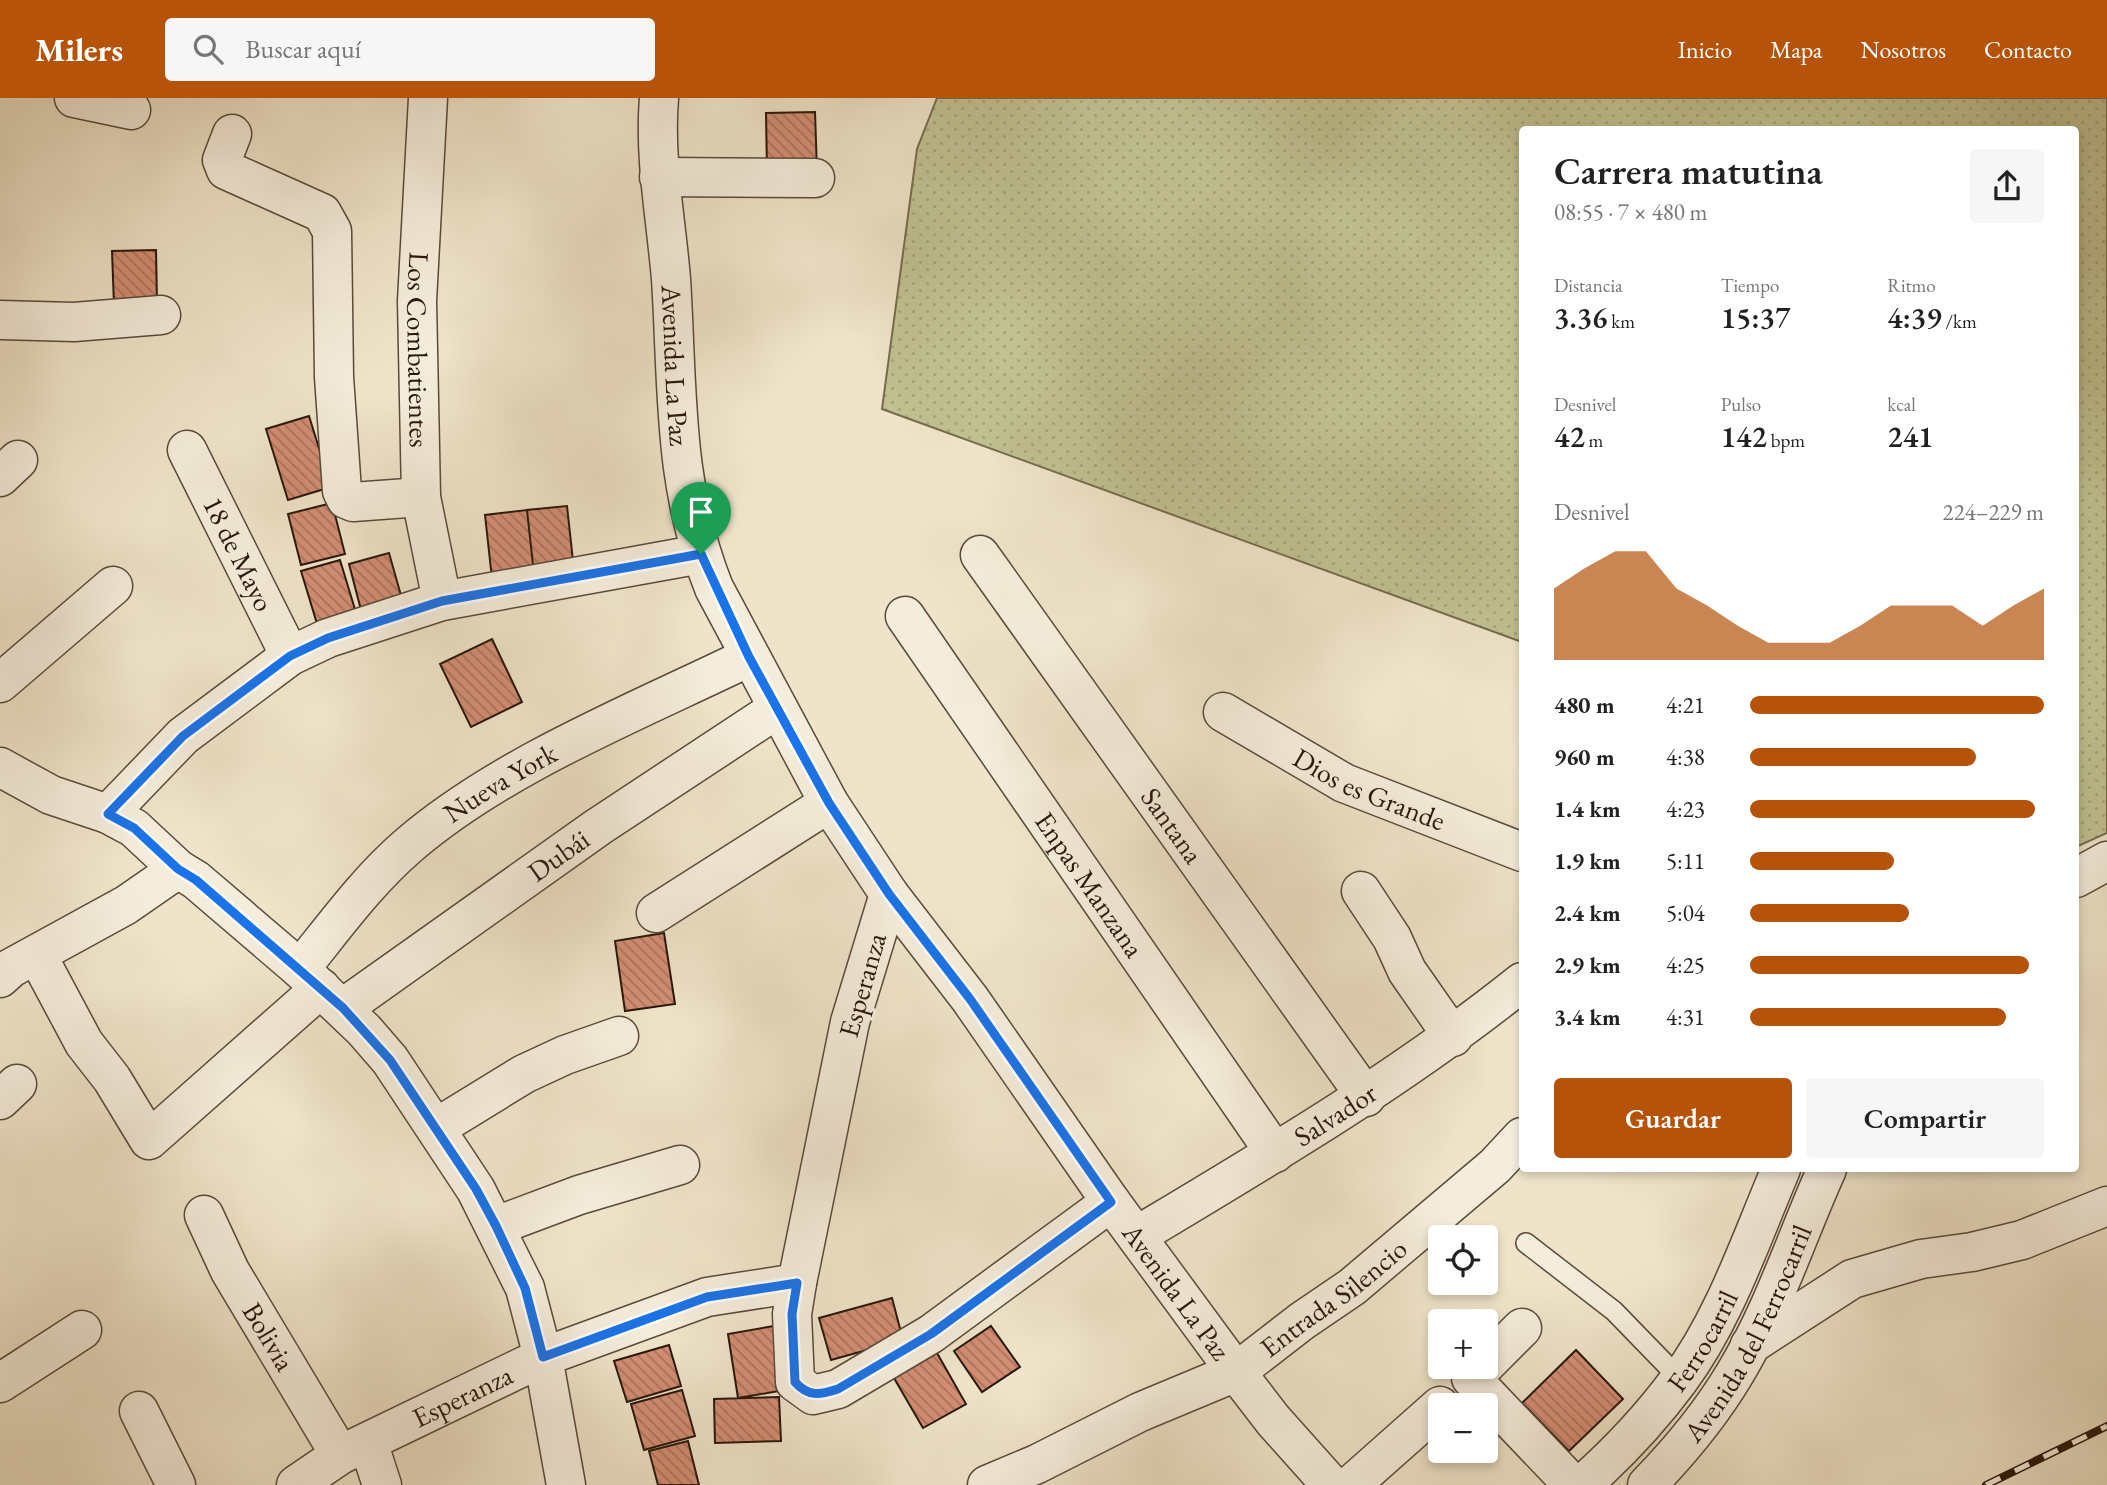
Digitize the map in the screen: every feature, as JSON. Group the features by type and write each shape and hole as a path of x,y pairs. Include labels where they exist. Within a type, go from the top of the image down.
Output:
{"street":[{"path":"74,98 131,110"},
{"name":"Los Combatientes","path":"428,98 417,289 421,497 442,601"},
{"name":"Avenida La Paz","path":"659,98 659,177 671,278 683,472 701,554 749,657 829,803 889,894 970,999 1111,1202 1138,1235 1236,1372 1273,1420 1331,1485"},
{"path":"232,134 222,160 226,170 322,213 332,231 334,377 342,491 346,499 353,502 421,497"},
{"path":"659,177 814,178"},
{"path":"0,320 74,322 161,316"},
{"name":"18 de Mayo","path":"187,450 290,656"},
{"path":"108,814 183,736 290,656 361,626 442,601 701,554"},
{"name":"Santana","path":"980,555 1366,1097"},
{"path":"0,683 113,586"},
{"name":"Enpas Manzana","path":"905,616 1275,1153"},
{"name":"Nueva York","path":"321,988 366,887 409,845 457,808 572,744 749,657"},
{"name":"Dubái","path":"321,988 598,827 777,709"},
{"name":"Dios es Grande","path":"1223,712 1344,783 1519,851"},
{"path":"0,767 51,795 108,814 134,828 178,869 196,880 321,988 390,1060 436,1128 496,1226 525,1288 543,1357 566,1485"},
{"path":"656,913 829,803"},
{"path":"2079,876 2107,861"},
{"path":"178,869 126,905 12,963 84,1043 112,1079 149,1140 321,988"},
{"path":"1361,891 1392,938 1407,971 1453,1037"},
{"name":"Esperanza","path":"889,894 850,1022 797,1283 792,1314 795,1382 813,1395 838,1389 931,1334 1111,1202"},
{"name":"Salvador","path":"1138,1235 1366,1097 1453,1037 1519,984"},
{"path":"436,1128 524,1074 565,1055 619,1036"},
{"name":"Entrada Silencio","path":"987,1485 1037,1464 1140,1412 1236,1372 1302,1321 1352,1287 1495,1166 1519,1140"},
{"path":"496,1226 579,1195 680,1165"},
{"name":"Ferrocarril","path":"1582,1485 1638,1430 1680,1379 1725,1299 1781,1172"},
{"name":"Avenida del Ferrocarril","path":"1647,1485 1674,1457 1734,1376 1825,1172"},
{"path":"1750,1345 1853,1279 1921,1259 2022,1240 2107,1206"},
{"name":"Bolivia","path":"204,1215 230,1271 382,1485"},
{"name":"Esperanza","path":"296,1485 354,1448 543,1357 707,1297 797,1283"},
{"path":"1498,1351 1522,1328"},
{"path":"0,1383 82,1330"},
{"path":"1455,1393 1469,1379"},
{"path":"1488,1379 1573,1485"},
{"path":"139,1410 176,1485"},
{"path":"1352,1485 1428,1418"}],"lane":[{"path":"1526,1243 1614,1311 1680,1379"}],"green space":[{"path":"937,98 2107,98 2107,833 2079,846 2079,126 1519,126 1519,641 882,409 917,149"}],"building":[{"path":"815,112 817,171 767,172 766,113"},
{"path":"156,250 157,304 114,305 112,251"},
{"path":"309,416 331,487 288,500 266,429"},
{"path":"332,503 345,554 301,565 288,514"},
{"path":"567,506 574,570 534,574 527,510"},
{"path":"527,510 534,574 492,579 485,515"},
{"path":"389,553 402,599 361,610 349,564"},
{"path":"340,560 357,616 318,627 301,571"},
{"path":"492,639 522,702 471,727 440,664"},
{"path":"664,933 675,1004 625,1011 615,941"},
{"path":"892,1298 903,1340 831,1360 819,1318"},
{"path":"774,1326 785,1390 738,1398 728,1334"},
{"path":"991,1326 1020,1367 982,1392 954,1351"},
{"path":"669,1345 681,1386 627,1402 614,1361"},
{"path":"1576,1350 1623,1399 1569,1451 1522,1403"},
{"path":"937,1353 966,1404 923,1428 894,1378"},
{"path":"682,1390 695,1436 644,1450 631,1404"},
{"path":"779,1397 781,1441 715,1443 714,1399"},
{"path":"688,1441 699,1485 658,1485 649,1451"}],"railway":[{"path":"1986,1485 2107,1426"}],"route":[{"path":"701,554 749,657 829,803 889,894 970,999 1111,1202 931,1334 838,1389 824,1394 813,1395 802,1390 795,1382 792,1365 792,1314 797,1283 707,1297 673,1307 543,1357 525,1288 496,1226 476,1189 390,1060 343,1008 300,969 196,880 178,869 134,828 108,814 151,766 183,736 290,656 328,638 442,601 578,577 632,564 701,554"}]}
